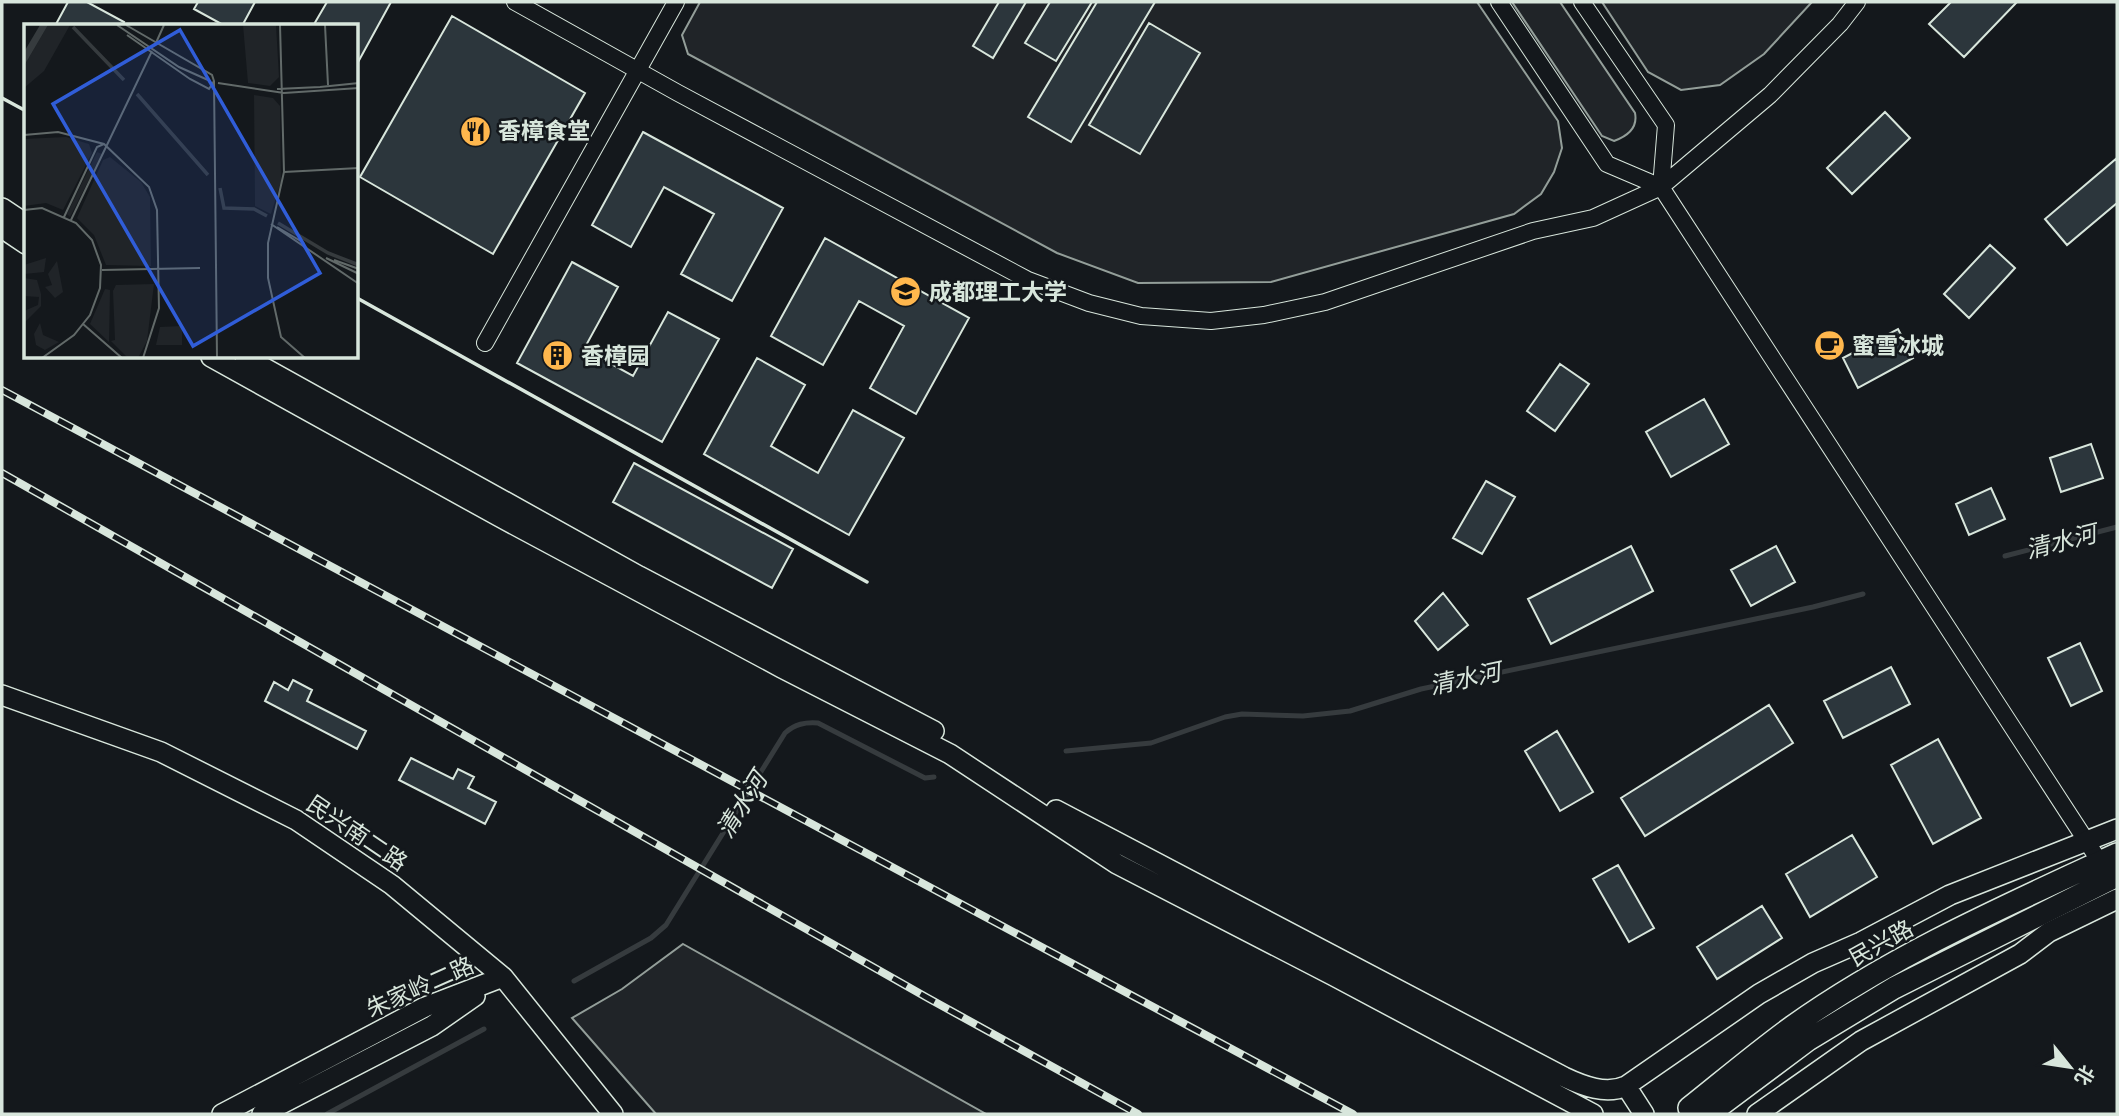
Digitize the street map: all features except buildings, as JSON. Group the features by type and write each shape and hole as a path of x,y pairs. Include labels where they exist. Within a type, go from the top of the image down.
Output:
{"main road":[{"name":"民兴路","path":"1689,1108 1794,1026 1885,968 1983,917 2114,877"},
{"name":"民兴路","path":"1709,1114 1808,1041 1894,988 2114,877"}],"street":[{"path":"515,2 1028,280 1089,303 1141,316 1211,321 1264,316 1325,302 1533,231 1594,218 1661,187 1770,95 1857,2"},
{"path":"485,343 676,2"},
{"path":"1499,2 1607,164 1661,187 2087,842 2114,877"},
{"path":"1581,2 1666,125 1661,187"},
{"path":"2,208 24,223"},
{"path":"2,228 24,243"},
{"path":"215,359 498,516 782,668 950,754 1117,864 1593,1114"},
{"path":"249,359 639,576 957,743 1055,810 1580,1084 1613,1091 1626,1086 1759,994 1813,963 1861,942 1950,895 2117,829"},
{"name":"民兴南二路","path":"2,695 161,752 296,820 392,885 503,977 613,1114"},
{"path":"1756,1114 1861,1041 2020,954 2114,877 2117,847"},
{"path":"2033,861 2114,877"},
{"name":"朱家岭二路","path":"222,1114 425,1007 503,977"},
{"name":"朱家岭二路","path":"261,1114 432,1026 503,977"},
{"path":"1626,1086 1644,1114"}],"shaded area":[{"path":"700,2 1477,2 1558,121 1562,148 1554,172 1541,194 1514,214 1271,282 1138,283 1057,253 688,54 682,35"},
{"path":"1512,2 1560,2 1635,113 1635,123 1628,134 1614,141 1602,136"},
{"path":"1602,2 1812,2 1764,54 1720,85 1681,90 1648,72"},
{"path":"683,944 986,1114 656,1114 572,1018 622,989"}],"waterway":[{"name":"清水河","path":"2005,556 2117,527"},
{"name":"清水河","path":"1066,751 1151,743 1225,717 1242,714 1303,716 1350,711 1421,689 1813,607 1863,594"},
{"name":"清水河","path":"574,981 651,938 666,925 785,733 793,728 804,723 818,723 925,778 934,777"},
{"name":"清水河","path":"327,1114 484,1029"}],"railway":[{"path":"2,390 1353,1114"},
{"path":"2,473 926,997 1138,1114"}],"wall":[{"path":"2,98 24,110"},
{"path":"359,299 867,582"}],"place":[{"name":"香樟食堂","path":"475,131"},
{"name":"成都理工大学","path":"906,292"},
{"name":"蜜雪冰城","path":"1829,346"},
{"name":"香樟园","path":"558,356"}]}
